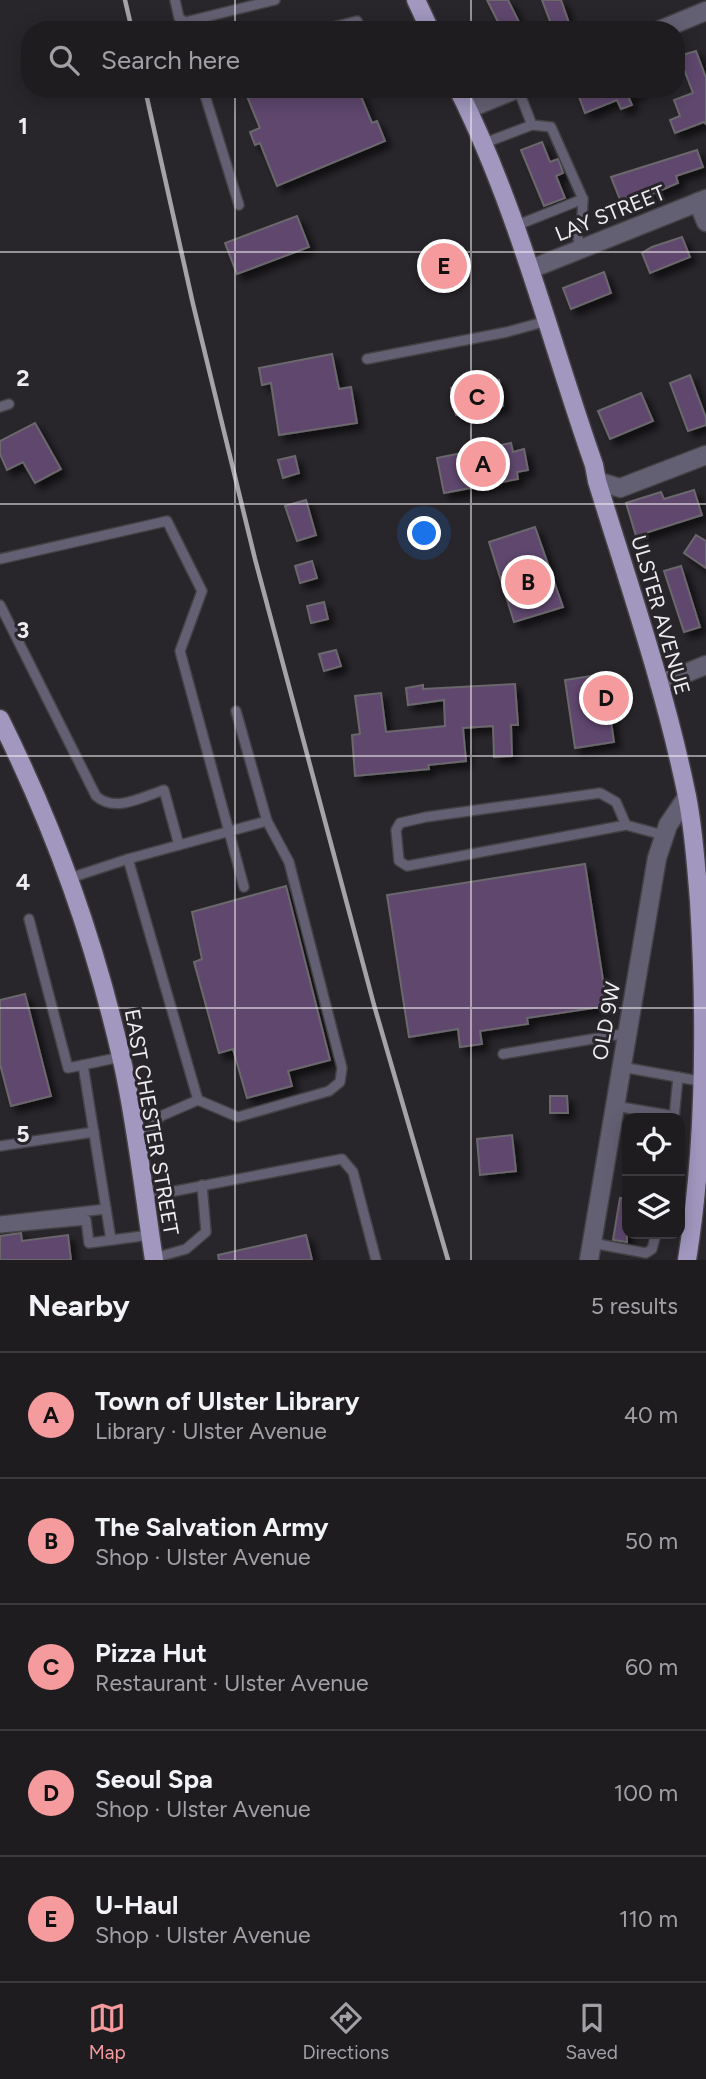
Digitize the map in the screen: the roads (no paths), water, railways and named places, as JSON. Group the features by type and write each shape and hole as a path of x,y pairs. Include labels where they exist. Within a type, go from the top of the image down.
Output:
{"main road":[{"path":"416,0 426,21"},
{"name":"ULSTER AVENUE","path":"462,98 531,269 594,465 659,684 687,797 705,968 705,1082 700,1167 687,1260"},
{"name":"EAST CHESTER STREET","path":"0,719 33,785 70,878 97,962 121,1057 154,1259"}],"street":[{"path":"682,21 706,11"},
{"path":"468,109 495,98"},
{"path":"702,201 706,222"},
{"name":"LAY STREET","path":"531,269 702,201"},
{"path":"597,481 620,488 706,455"},
{"path":"659,684 706,665"},
{"name":"OLD 9W","path":"591,1252 657,858 663,835 687,797"}],"lane":[{"path":"174,0 179,18 183,21"},
{"path":"187,21 234,5 275,0"},
{"path":"206,98 239,205"},
{"path":"521,98 532,125"},
{"path":"482,144 532,125 551,127 583,199 582,218 576,234 583,250"},
{"path":"515,226 583,199"},
{"path":"367,359 507,332 547,321"},
{"path":"0,559 167,520 202,591 180,651 244,887"},
{"path":"0,605 96,796 104,803 116,805 164,790 179,845"},
{"path":"136,1146 161,1115 198,1100 238,1116 329,1091 340,1082 342,1068 289,862 267,821 236,710"},
{"path":"626,825 616,802 600,793 426,817 400,823 396,830 399,861 407,866 626,825 663,835"},
{"path":"70,878 128,859 267,821"},
{"path":"128,859 198,1100"},
{"path":"29,919 68,1068 121,1057"},
{"path":"503,1054 628,1033"},
{"path":"83,1065 111,1240"},
{"path":"622,1067 705,1082"},
{"path":"674,1113 678,1077"},
{"path":"615,1106 653,1113"},
{"path":"0,1146 94,1132"},
{"path":"144,1197 342,1159 353,1172 376,1260"},
{"path":"154,1259 186,1249 206,1232 202,1185"},
{"path":"0,1221 106,1209"},
{"path":"0,1228 86,1220 89,1243 150,1235"},
{"path":"591,1252 646,1253 652,1249 655,1239"}],"railway":[{"path":"125,0 130,21"},
{"path":"147,98 193,304 255,559 374,1005 448,1260"}],"place":[{"name":"U-Haul","path":"444,266"},
{"name":"Pizza Hut","path":"477,397"},
{"name":"Town of Ulster Library","path":"483,464"},
{"name":"The Salvation Army","path":"528,582"},
{"name":"Seoul Spa","path":"606,698"}]}
